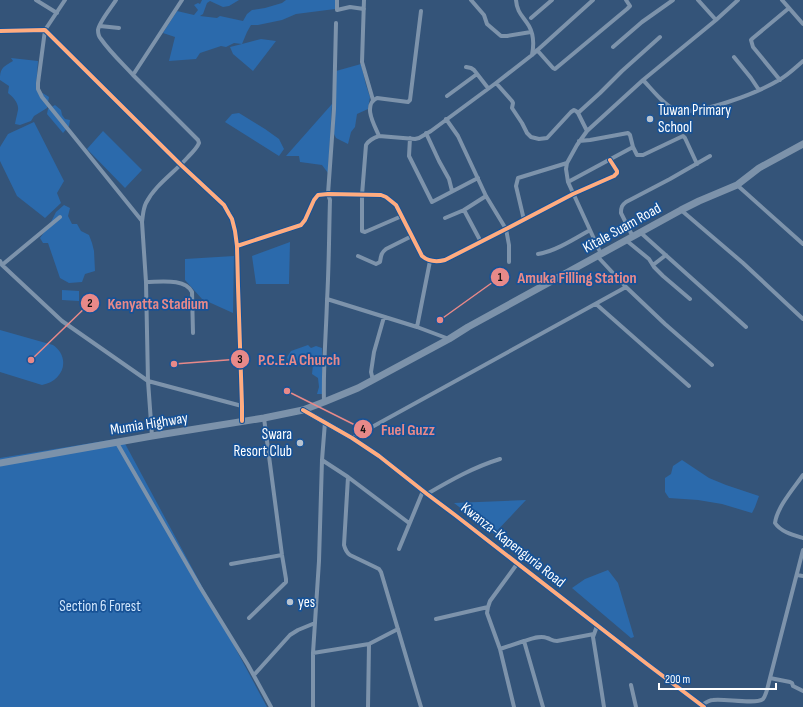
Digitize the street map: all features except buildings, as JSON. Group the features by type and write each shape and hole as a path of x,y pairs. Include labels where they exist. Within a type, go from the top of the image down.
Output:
{"highway":[{"name":"Kitale Suam Road","path":"303,410 358,388 681,210 737,184 759,168 803,144"},
{"name":"Mumia Highway","path":"0,463 303,410"}],"street":[{"path":"36,0 57,13"},
{"path":"65,0 46,30 38,89 42,97 142,222"},
{"path":"116,0 100,26 98,31 100,39 133,75 199,141 199,145 153,193 143,212 142,222 146,282 148,381 152,436"},
{"path":"133,75 182,0"},
{"path":"337,0 337,10 350,7 364,9"},
{"path":"364,0 362,62 373,100 370,107 370,114 379,136"},
{"path":"471,0 484,15 487,24 500,36 531,32"},
{"path":"516,0 517,10 530,27 534,40 532,55"},
{"path":"531,18 552,0"},
{"path":"402,216 365,232 361,229 366,145 370,140 379,136 419,138 496,83 532,55 593,0"},
{"path":"537,50 555,69 627,9 630,4 626,0"},
{"path":"614,47 642,22 673,0"},
{"path":"698,0 716,20"},
{"path":"712,365 665,324 626,287 600,255 568,182 566,169 567,163 579,141 587,131 643,80 738,0"},
{"path":"782,0 803,24"},
{"path":"780,80 753,47 751,40 789,8"},
{"path":"373,100 377,98 409,102 421,11"},
{"path":"324,402 330,200 328,194 334,109 336,23"},
{"path":"100,26 119,28"},
{"path":"0,31 46,30 181,165 224,205 232,219 237,246 242,421"},
{"path":"578,112 660,37"},
{"path":"734,57 759,90"},
{"path":"643,80 670,107 677,110 690,111 714,106 759,90 780,80 803,61"},
{"path":"466,67 471,68 488,88"},
{"path":"447,96 477,74"},
{"path":"496,83 512,101 512,108 527,133 532,137 539,139 547,138 571,112 574,110 578,112"},
{"path":"578,112 587,131"},
{"path":"446,119 458,136 486,196 506,229 509,262"},
{"path":"426,133 439,161 450,179 452,191"},
{"path":"579,141 628,133 637,155 643,155 683,136 686,138 697,164"},
{"path":"410,138 409,156 432,202 478,178"},
{"path":"568,182 633,147"},
{"path":"690,299 663,276 630,239 621,208 626,202 710,156"},
{"path":"237,246 301,224 305,220 314,200 318,195 381,195 396,205 422,256 430,261 445,260 573,194 614,176 617,170 610,160"},
{"path":"524,220 516,186 518,178 567,163"},
{"path":"737,184 803,244"},
{"path":"445,218 464,210 486,196"},
{"path":"464,210 481,242"},
{"path":"681,210 743,263 803,319"},
{"path":"60,217 1,263 47,308 148,381 242,406"},
{"path":"538,254 556,248 590,230"},
{"path":"641,233 746,327"},
{"path":"358,256 376,264 380,262 381,256 386,249 412,236"},
{"path":"653,265 666,255"},
{"path":"417,327 430,261"},
{"path":"146,282 171,282 186,285 190,289 192,292 193,333"},
{"path":"352,438 626,287"},
{"path":"328,300 417,327 449,339"},
{"path":"596,304 689,386"},
{"path":"373,380 371,372 374,352 384,317"},
{"name":"Kwanza-Kapenguria Road","path":"303,410 352,438 379,456 597,626 703,706"},
{"path":"249,618 286,582 264,418"},
{"path":"313,707 313,653 319,561 322,460 325,422"},
{"path":"117,442 200,587 254,675 271,707"},
{"path":"399,549 409,522 425,493 466,472 500,459"},
{"path":"322,460 348,477 409,522"},
{"path":"803,475 783,504 776,516 775,523 778,527 790,535 803,538"},
{"path":"348,477 344,545 345,550 346,553 379,569 381,572 421,707"},
{"path":"703,706 707,701 713,700 760,701 764,698 803,550"},
{"path":"231,564 282,555"},
{"path":"514,707 500,648 487,613 490,601 518,564"},
{"path":"797,574 803,576"},
{"path":"436,619 488,607"},
{"path":"254,675 290,635 315,623"},
{"path":"597,626 593,637 604,707"},
{"path":"313,653 369,644 398,629"},
{"path":"500,648 534,638 547,637 552,641 557,641 594,634"},
{"path":"524,641 544,707"},
{"path":"368,707 369,644"},
{"path":"770,678 790,682 793,686 803,691"},
{"path":"631,685 636,707"}],"green space":[{"path":"202,0 239,0 229,6 223,7 210,1 207,3 203,14 200,16 217,18 220,16 243,21 247,14 252,10 282,3 286,0 335,0 335,9 296,14 282,20 251,25 242,44 234,43 226,47 221,46 200,53 196,59 169,61 175,37 163,33 177,11 194,15 198,10 194,5 198,3 200,4"},
{"path":"261,39 276,41 253,71 233,54 230,47"},
{"path":"11,58 38,61 36,89 49,97 47,108 34,116 31,121 20,125 15,124 18,110 17,103 8,93 9,86 0,80 3,68 13,61"},
{"path":"361,64 370,97 368,109 357,114 355,127 351,132 348,144 336,138 334,134 336,71"},
{"path":"332,104 328,173 322,165 300,162 299,156 286,156"},
{"path":"55,105 61,110 65,119 70,120 69,126 63,133 47,114 48,109"},
{"path":"239,113 279,139 284,149 279,156 225,122 232,114"},
{"path":"34,122 64,181 57,193 61,203 45,218 17,196 0,161 0,147 8,134"},
{"path":"103,131 142,170 125,188 87,149"},
{"path":"64,205 70,208 68,216 72,224 77,224 81,231 89,235 94,251 95,271 85,274 82,282 69,283 60,278 48,243 43,243 40,238 56,212"},
{"path":"290,242 289,284 256,284 252,256"},
{"path":"234,256 233,313 202,299 185,280 185,259"},
{"path":"62,290 79,291 79,301 62,300"},
{"path":"0,330 53,345 59,351 63,363 57,377 53,381 42,385 0,372"},
{"path":"308,345 311,348 316,346 322,348 322,394 317,394 319,387 318,378 312,374 313,365 310,358 300,356 296,365 289,364 287,357 291,351"},
{"name":"Section 6 Forest","path":"122,438 267,707 0,707 0,458"},
{"path":"682,460 709,478 759,496 752,513 722,504 698,500 669,498 665,492 665,478 671,474 673,466"},
{"path":"526,500 494,534 454,503"},
{"path":"608,570 618,583 634,637 631,638 572,588 585,579"}],"cycle path":[{"path":"0,31 45,30 181,165 224,205 232,219 237,246 242,421"},
{"path":"237,246 301,225 318,195 381,195 396,205 422,256 433,261 445,260 573,194 614,176 617,171 610,160"},
{"path":"303,410 352,438 379,456 704,707"}],"place":[{"name":"Tuwan Primary School","path":"650,119"},
{"name":"Amuka Filling Station","path":"440,320"},
{"name":"Kenyatta Stadium","path":"31,360"},
{"name":"P.C.E.A Church","path":"174,364"},
{"name":"Fuel Guzz","path":"287,391"},
{"name":"Swara Resort Club","path":"300,443"},
{"name":"yes","path":"290,602"}]}
